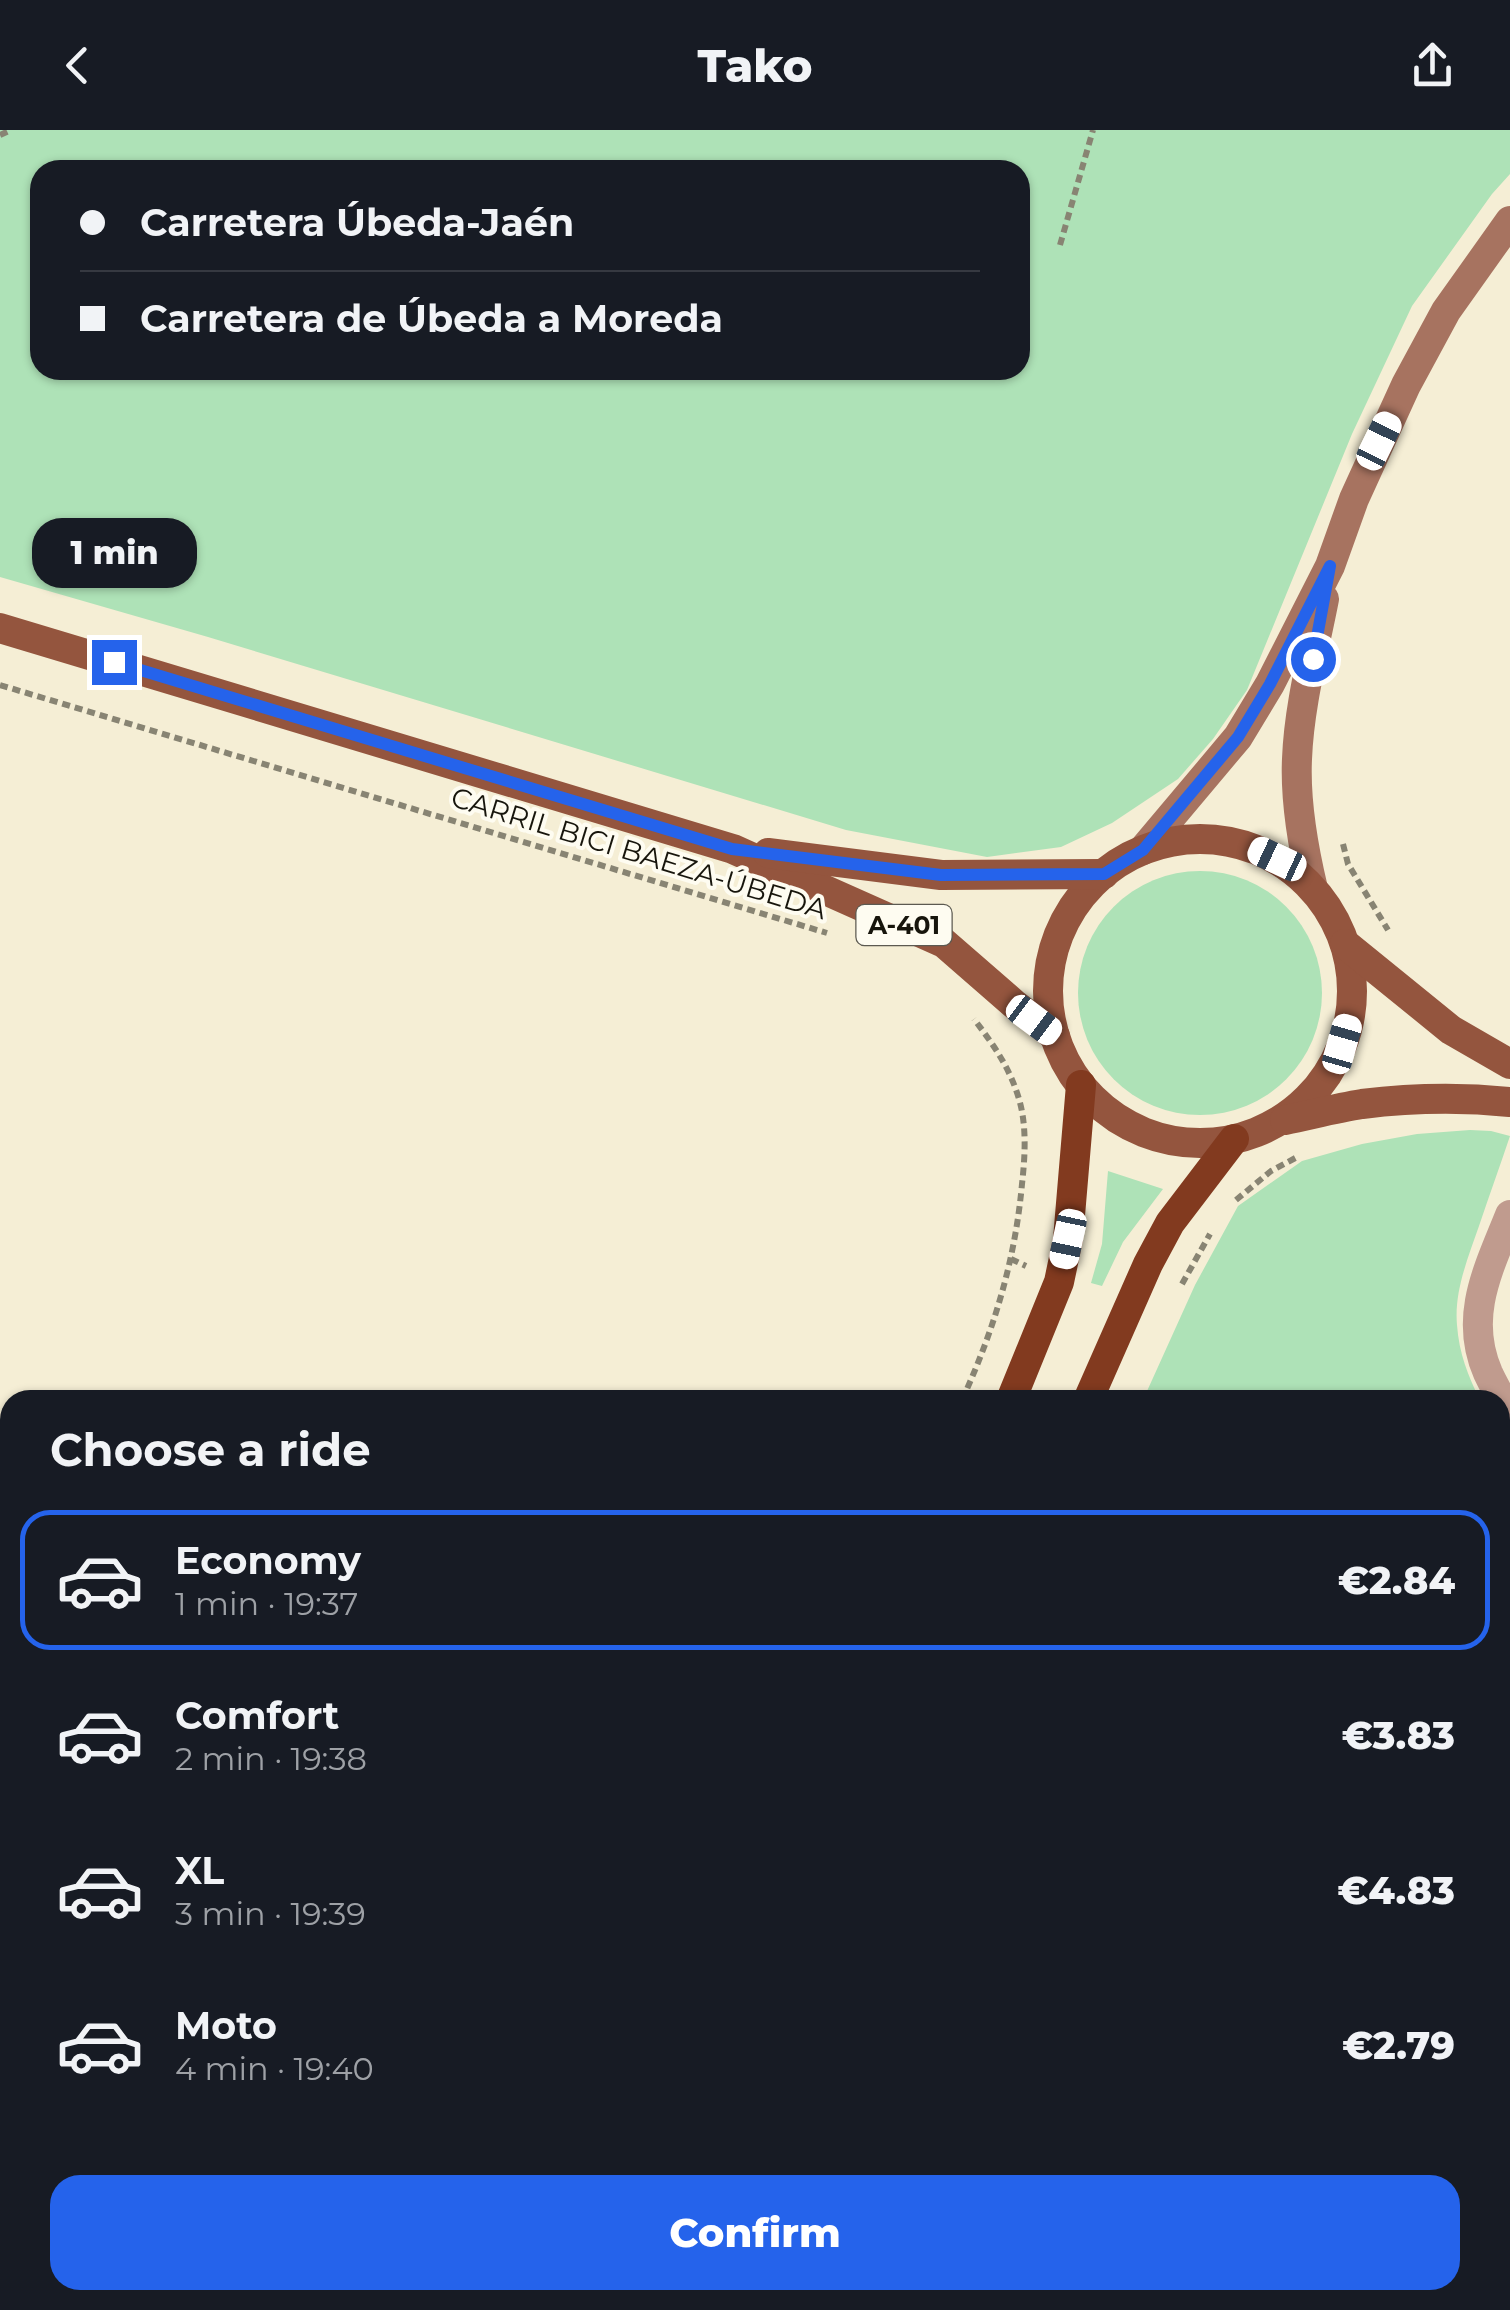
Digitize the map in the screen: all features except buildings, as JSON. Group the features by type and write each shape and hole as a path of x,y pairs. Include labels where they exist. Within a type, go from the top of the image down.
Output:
{"highway":[{"path":"1016,1390 1062,1268 1081,1086"},
{"path":"1092,1390 1170,1222 1234,1139"}],"main road":[{"name":"A-401","path":"0,628 732,849 944,943 1055,1036"},
{"name":"A-401","path":"1188,840 1235,842 1277,859 1296,873 1332,914 1351,969 1350,1020 1332,1068 1316,1089 1298,1107 1264,1129 1234,1139 1192,1143 1150,1134 1112,1115 1081,1086 1066,1062 1055,1036 1048,992 1055,948 1073,907 1104,874 1143,850 1188,840"},
{"name":"A-401","path":"732,849 941,875 1104,874"},
{"name":"A-401","path":"1345,944 1451,1030 1510,1064"},
{"name":"A-401","path":"1277,1122 1359,1104 1423,1098 1510,1102"}],"street":[{"path":"1143,850 1238,737 1270,684 1330,566 1354,499 1406,386 1446,312 1510,221"},
{"path":"1313,889 1303,839 1297,762 1304,697 1330,566"},
{"path":"1497,1390 1487,1371 1476,1322 1487,1272 1510,1215"}],"path":[{"path":"0,135 11,130"},
{"path":"1060,245 1093,130"},
{"name":"CARRIL BICI BAEZA-ÚBEDA","path":"0,685 829,934"},
{"path":"1340,833 1348,864 1398,944"},
{"path":"967,1390 1005,1288 1018,1227 1024,1165 1020,1101 1003,1058 973,1018"},
{"path":"1228,1209 1271,1171 1304,1153"},
{"path":"1175,1299 1216,1224"}],"green space":[{"path":"0,130 1510,130 1510,174 1412,306 1352,434 1247,690 1213,739 1178,779 1112,823 1061,847 987,857 846,830 0,577"},
{"path":"1200,871 1247,880 1286,907 1313,946 1322,993 1313,1040 1286,1079 1247,1106 1200,1115 1153,1106 1114,1079 1087,1040 1078,993 1087,946 1114,907 1153,880"},
{"path":"1470,1130 1510,1136 1466,1262 1458,1300 1460,1345 1476,1390 1148,1390 1195,1285 1238,1206 1302,1161 1417,1134"},
{"path":"1108,1171 1163,1189 1123,1242 1102,1286 1091,1283 1102,1244"}],"route":[{"path":"114,662 732,849 941,875 1020,875 1104,874 1143,850 1238,737 1270,684 1330,566 1313,659"}]}
